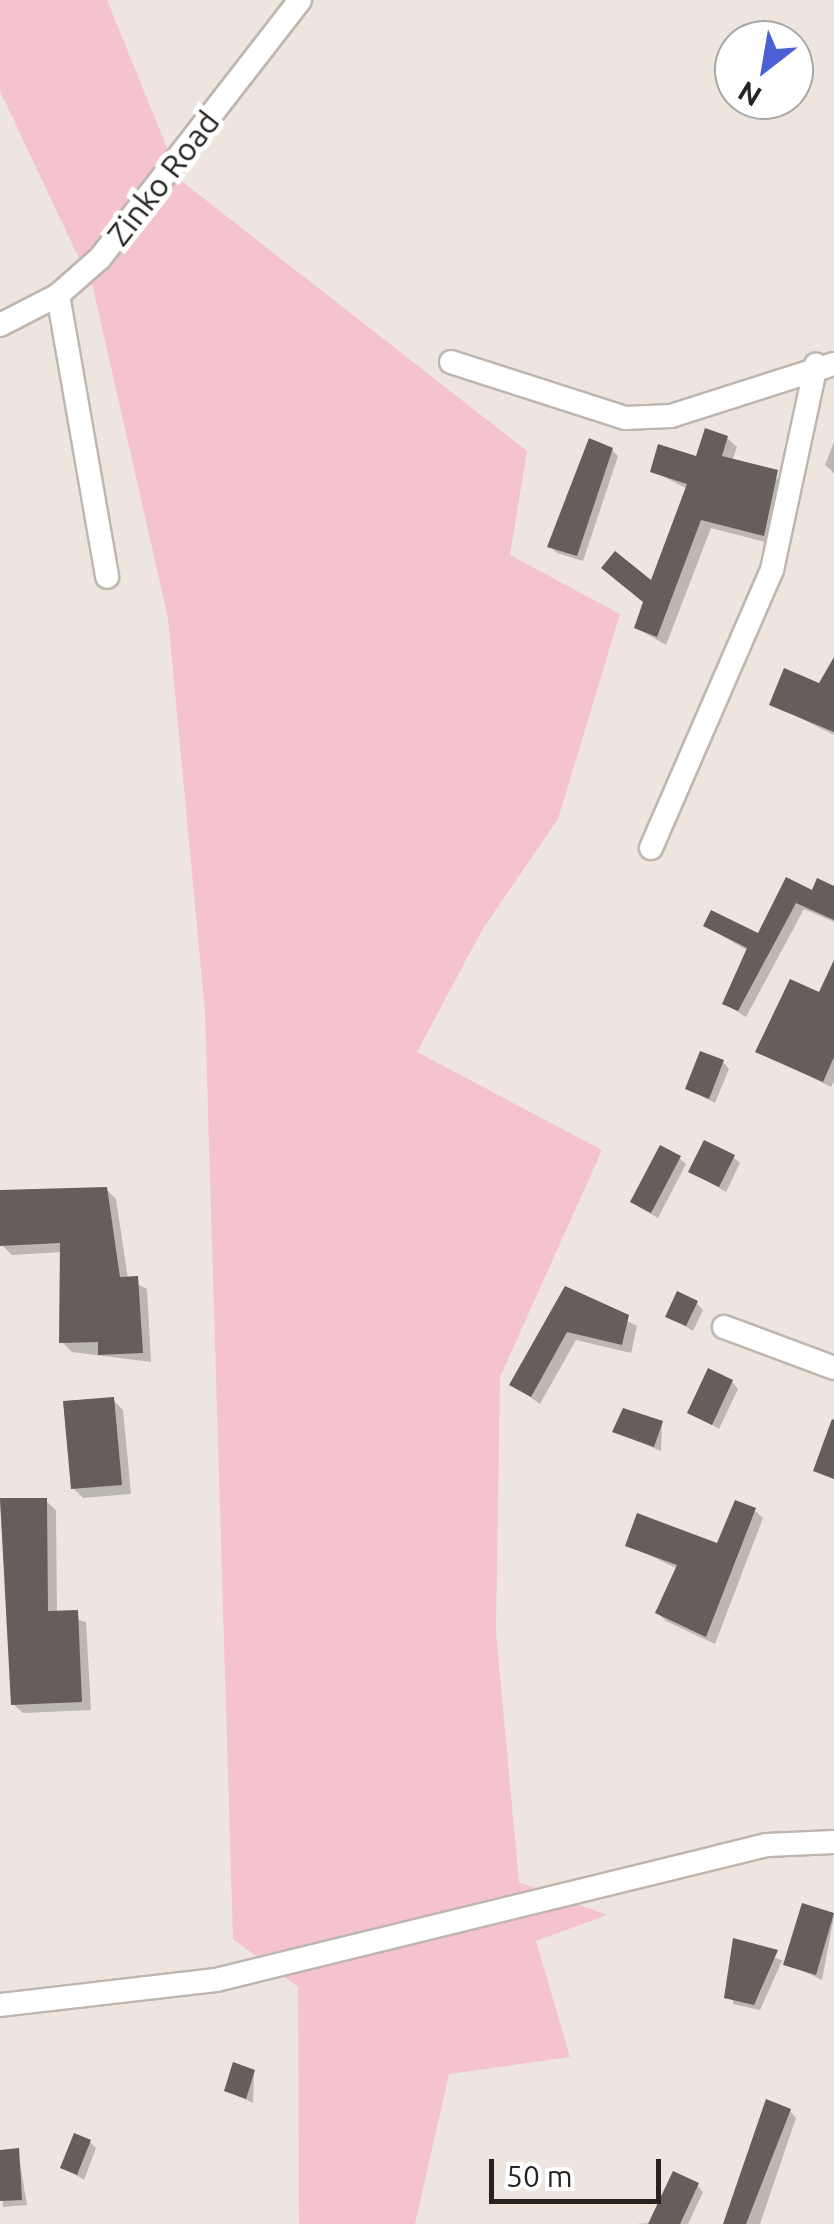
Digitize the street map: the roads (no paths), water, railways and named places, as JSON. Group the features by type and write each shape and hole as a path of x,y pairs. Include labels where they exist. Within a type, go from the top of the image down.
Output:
{"street":[{"name":"Zinko Road","path":"0,325 58,295 142,210 300,0"},
{"path":"58,295 108,577"},
{"path":"451,362 625,418 671,416 825,364"},
{"path":"652,848 772,570 825,364"},
{"path":"724,1327 834,1368"},
{"path":"0,2005 216,1980 767,1845 834,1842"}]}
